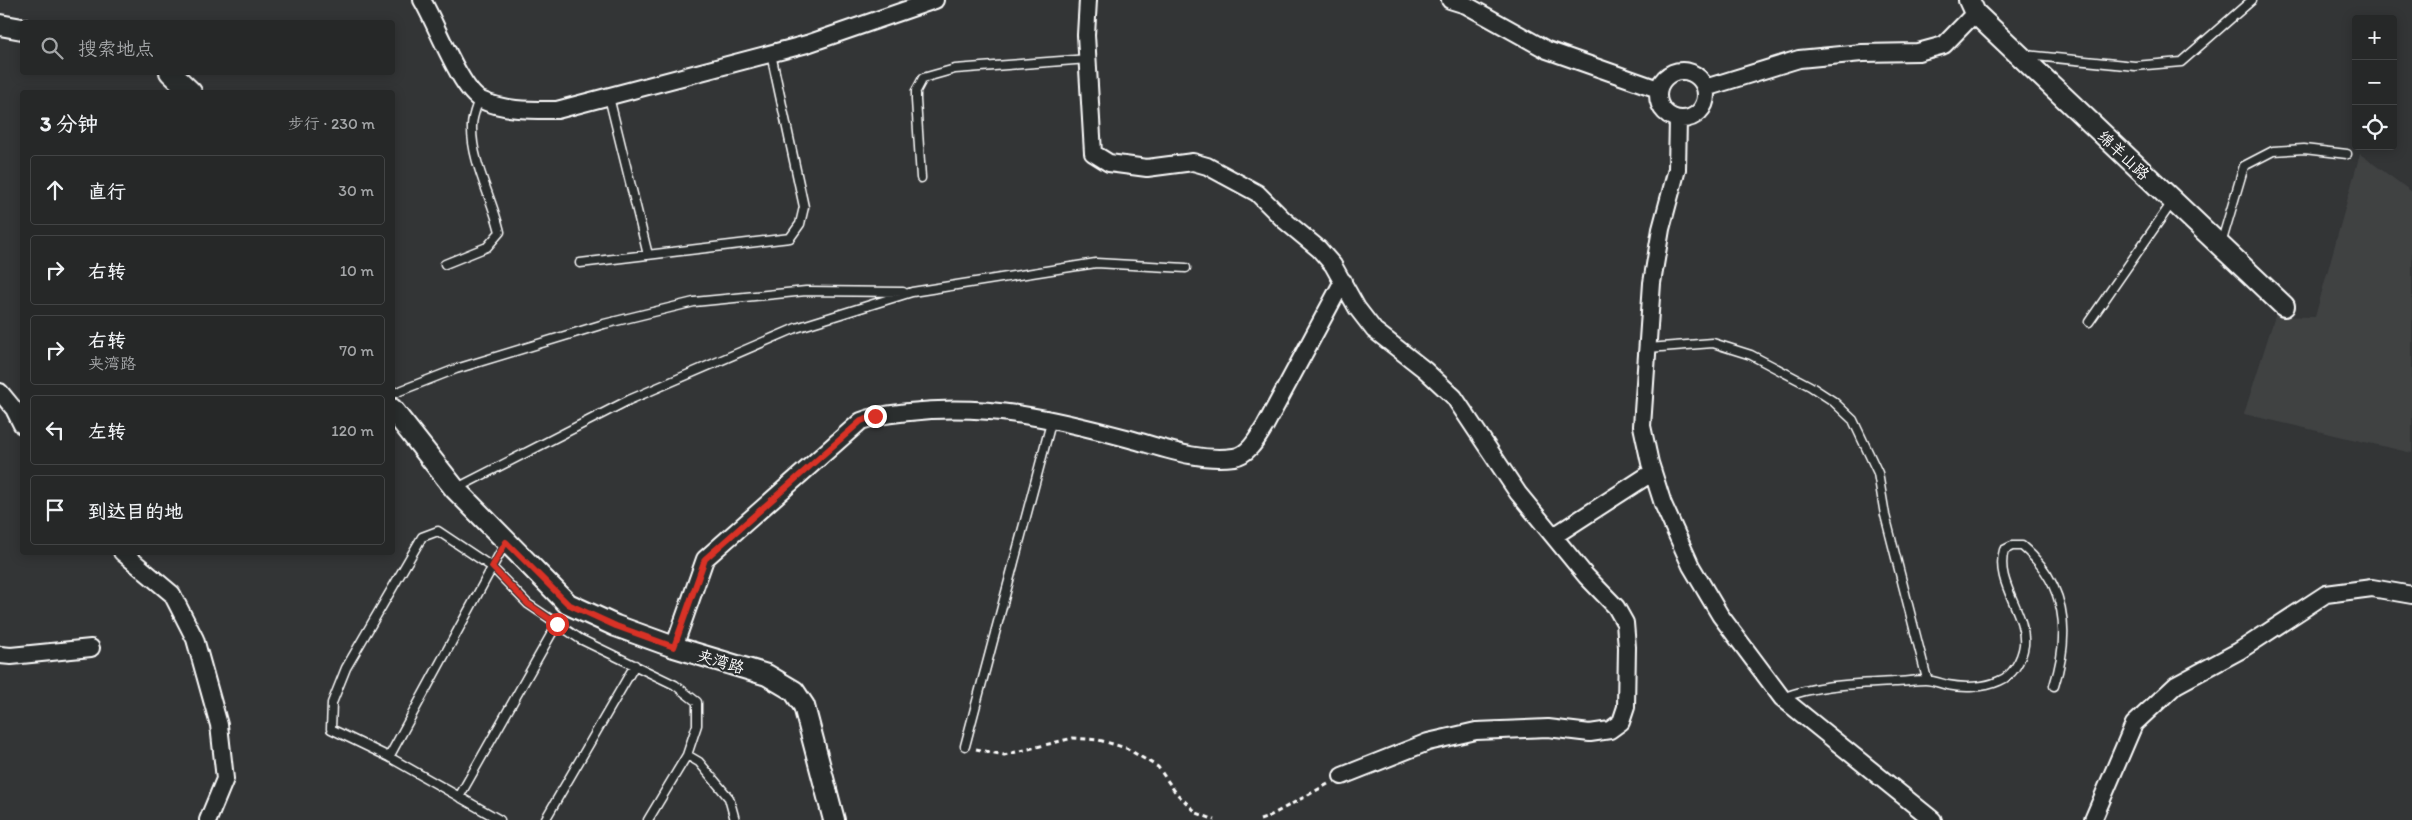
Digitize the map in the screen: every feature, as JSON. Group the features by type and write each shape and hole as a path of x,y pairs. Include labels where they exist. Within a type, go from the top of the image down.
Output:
{"street":[{"path":"423,0 462,78 479,99 522,111 557,110 609,98 807,44 935,0"},
{"path":"1088,0 1086,35 1093,153 1109,163 1147,168 1193,162 1207,166 1257,194 1284,220 1319,249 1333,265 1357,308 1374,330 1425,370 1454,397 1518,493 1586,576 1616,607 1625,623 1627,648 1626,707 1621,722 1610,730 1590,732 1548,728 1476,731 1428,742 1342,776"},
{"path":"1450,0 1466,5 1547,50 1658,89"},
{"path":"1705,88 1799,59 1862,53 1918,52 1944,45 1972,7"},
{"name":"绵羊山路","path":"1972,7 2018,54 2284,306"},
{"path":"0,25 20,29"},
{"path":"1681,71 1695,75 1705,88 1706,96 1700,111 1686,119 1678,119 1664,112 1658,97 1658,89 1667,76 1681,71"},
{"path":"173,75 189,90"},
{"path":"1678,119 1677,169 1655,261 1642,426 1663,504 1691,566 1720,615 1782,698 1932,820"},
{"path":"674,647 705,559 861,421 875,416 932,410 1000,411 1052,419 1202,458 1236,457 1252,447 1266,426 1343,281"},
{"path":"0,392 14,409 20,421"},
{"name":"夹湾路","path":"395,413 455,489 568,604 616,626 674,647 767,675 794,691 804,706 834,820"},
{"path":"1554,536 1653,472"},
{"path":"126,555 172,594 195,639 219,724 225,780 208,820"},
{"path":"2093,820 2134,724 2176,685 2239,651 2326,594 2372,588 2412,595"},
{"path":"0,655 11,656 90,648"}],"lane":[{"path":"2018,54 2135,66 2180,62 2252,0"},
{"path":"580,264 790,238 800,224 804,207 771,54"},
{"path":"920,178 916,91 923,78 955,69 1088,59"},
{"path":"609,98 648,255"},
{"path":"445,264 487,247 500,232 494,207 472,147 472,123 479,99"},
{"path":"2221,246 2244,166 2273,151 2304,149 2347,154"},
{"path":"2089,322 2173,201"},
{"path":"455,489 647,392 796,328 912,292 1096,263 1186,268"},
{"path":"395,393 456,369 604,324 694,302 806,291 912,292"},
{"path":"1648,348 1713,343 1751,355 1826,396 1853,420 1878,473 1885,515 1927,679"},
{"path":"965,746 1052,419"},
{"path":"500,820 389,757 331,729 332,702 346,668 422,537 438,531 492,567 528,604 557,624 580,639 675,685 697,702 697,725 687,755 648,820"},
{"path":"389,757 506,542"},
{"path":"1782,698 1804,690 1846,684 1927,679 1948,685 1974,687 2000,681 2016,669 2024,645 2022,627 2006,586 2002,557 2004,550 2012,546 2022,546 2044,568 2056,588 2062,612 2064,640 2062,662 2054,686"},
{"path":"459,797 557,624"},
{"path":"546,820 635,665"},
{"path":"687,755 700,762 729,798 735,820"}],"path":[{"path":"965,746 1004,755 1073,738 1099,740 1126,748 1158,767 1176,793 1197,813 1215,820"},
{"path":"1260,820 1342,776"}],"shaded area":[{"path":"2360,154 2412,192 2412,453 2244,414 2275,316 2315,317"}],"route":[{"path":"557,624 528,604 492,567 506,542 568,604 616,626 674,647 705,559 861,421 875,416"}]}
